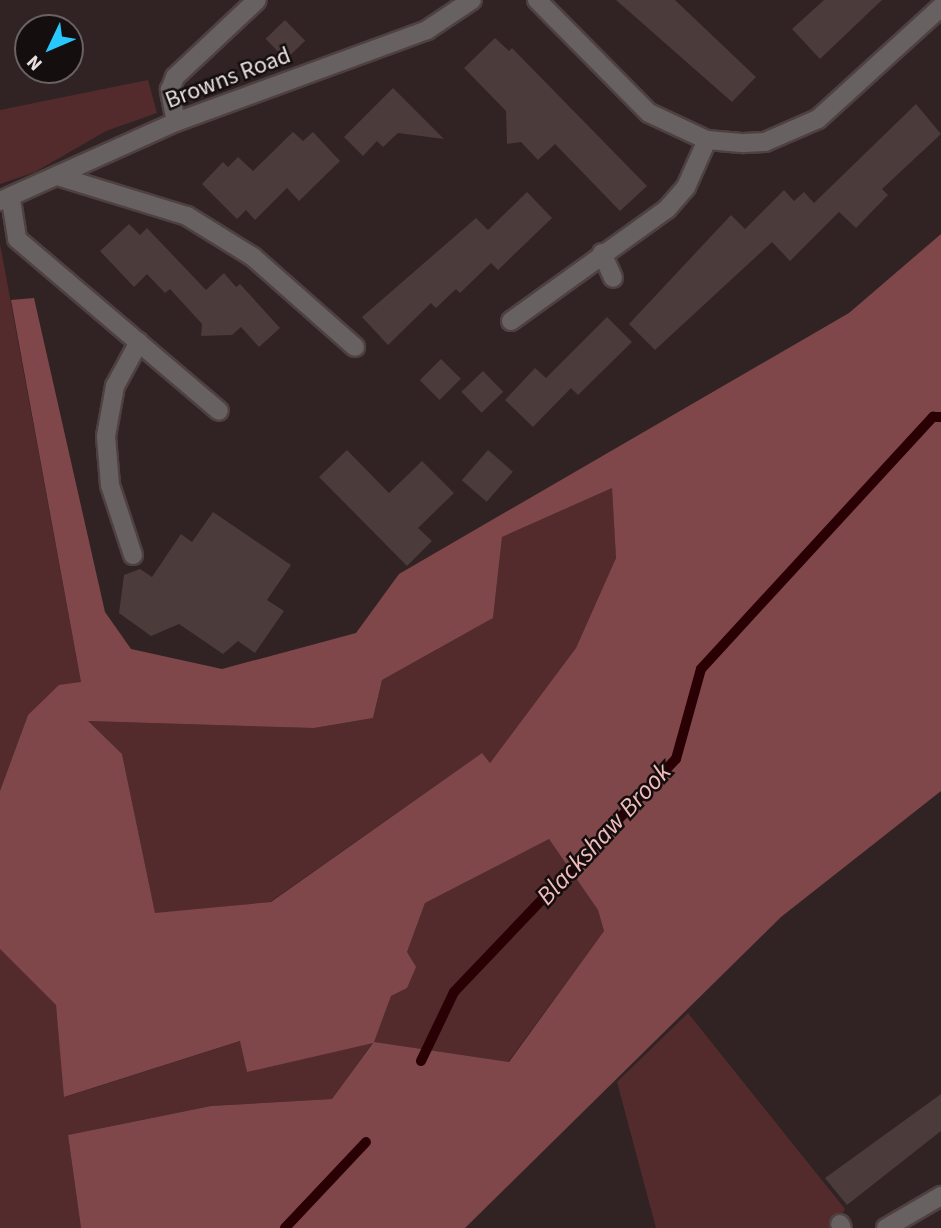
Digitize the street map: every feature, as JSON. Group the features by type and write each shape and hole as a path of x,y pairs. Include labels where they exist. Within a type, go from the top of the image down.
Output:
{"street":[{"path":"176,122 170,90 176,77 257,0"},
{"name":"Browns Road","path":"6,200 176,122 427,30 472,0"},
{"path":"537,0 649,113 707,139 765,142 818,120 941,7"},
{"path":"511,321 601,253 667,209 686,187 707,139"},
{"path":"57,176 187,216 253,257 355,347"},
{"path":"6,200 17,239 219,411"},
{"path":"601,253 613,278"},
{"path":"134,555 110,485 106,436 115,386 139,342"},
{"path":"886,1228 941,1196"}],"shaded area":[{"path":"148,80 157,113 106,131 35,172 0,184 0,110"},
{"path":"941,234 941,791 781,917 465,1228 81,1228 68,1135 211,1106 332,1099 373,1043 247,1072 240,1041 64,1097 56,1005 0,949 0,791 28,715 59,685 81,682 11,300 34,298 105,612 131,649 222,669 356,633 399,574 849,313","holes":["612,488 616,558 576,648 490,763 482,753 271,902 155,913 122,754 88,721 314,728 373,718 382,680 493,618 502,537","549,839 598,910 604,931 509,1062 374,1042 391,996 407,988 416,967 407,952 425,903"]},
{"path":"0,244 81,682 28,715 0,791"},
{"path":"612,488 616,558 576,648 490,763 482,753 270,902 155,914 122,754 87,721 314,728 373,718 382,680 493,618 502,537"},
{"path":"549,839 598,910 604,931 508,1062 373,1042 391,996 407,988 407,952 425,903"},
{"path":"0,949 56,1005 65,1097 241,1041 247,1072 373,1042 332,1099 211,1106 68,1135 81,1228 0,1228"},
{"path":"688,1013 845,1209 834,1228 656,1228 617,1082"}],"building":[{"path":"616,0 675,0 756,77 732,102"},
{"path":"824,0 882,0 820,59 792,29"},
{"path":"285,20 305,41 286,60 266,39"},
{"path":"495,38 509,51 512,48 647,186 620,211 555,144 538,160 521,142 507,144 506,111 464,68"},
{"path":"393,88 444,139 398,133 383,147 377,141 363,156 344,137"},
{"path":"916,104 941,134 882,189 888,195 856,228 839,212 790,261 772,242 655,350 629,324 731,215 745,229 784,190 794,201 804,192 814,203"},
{"path":"293,132 303,141 313,132 340,161 299,201 287,188 255,220 246,210 237,219 202,184 223,162 228,167 238,157 253,171"},
{"path":"527,192 552,218 498,270 491,263 460,293 456,289 436,308 431,303 388,345 362,317 476,218 488,230"},
{"path":"129,224 140,235 147,228 206,290 224,273 236,287 240,284 280,328 259,347 241,327 232,335 201,336 202,324 170,289 165,293 147,274 134,287 100,251"},
{"path":"607,317 632,342 578,395 571,388 533,427 505,400 535,368 546,378"},
{"path":"441,359 461,379 440,400 420,380"},
{"path":"483,371 503,392 482,413 461,392"},
{"path":"347,450 389,493 422,461 454,493 418,528 432,541 407,566 319,477"},
{"path":"488,450 513,472 487,502 462,480"},
{"path":"213,512 291,565 267,600 284,611 255,653 238,641 223,654 179,624 151,636 119,613 124,575 140,569 152,577 181,534 192,542"},
{"path":"941,1094 941,1131 847,1205 825,1178"}],"waterway":[{"name":"Blackshaw Brook","path":"421,1061 454,992 676,759 701,669 933,417 941,417"},
{"name":"Blackshaw Brook","path":"285,1228 366,1142"}]}
